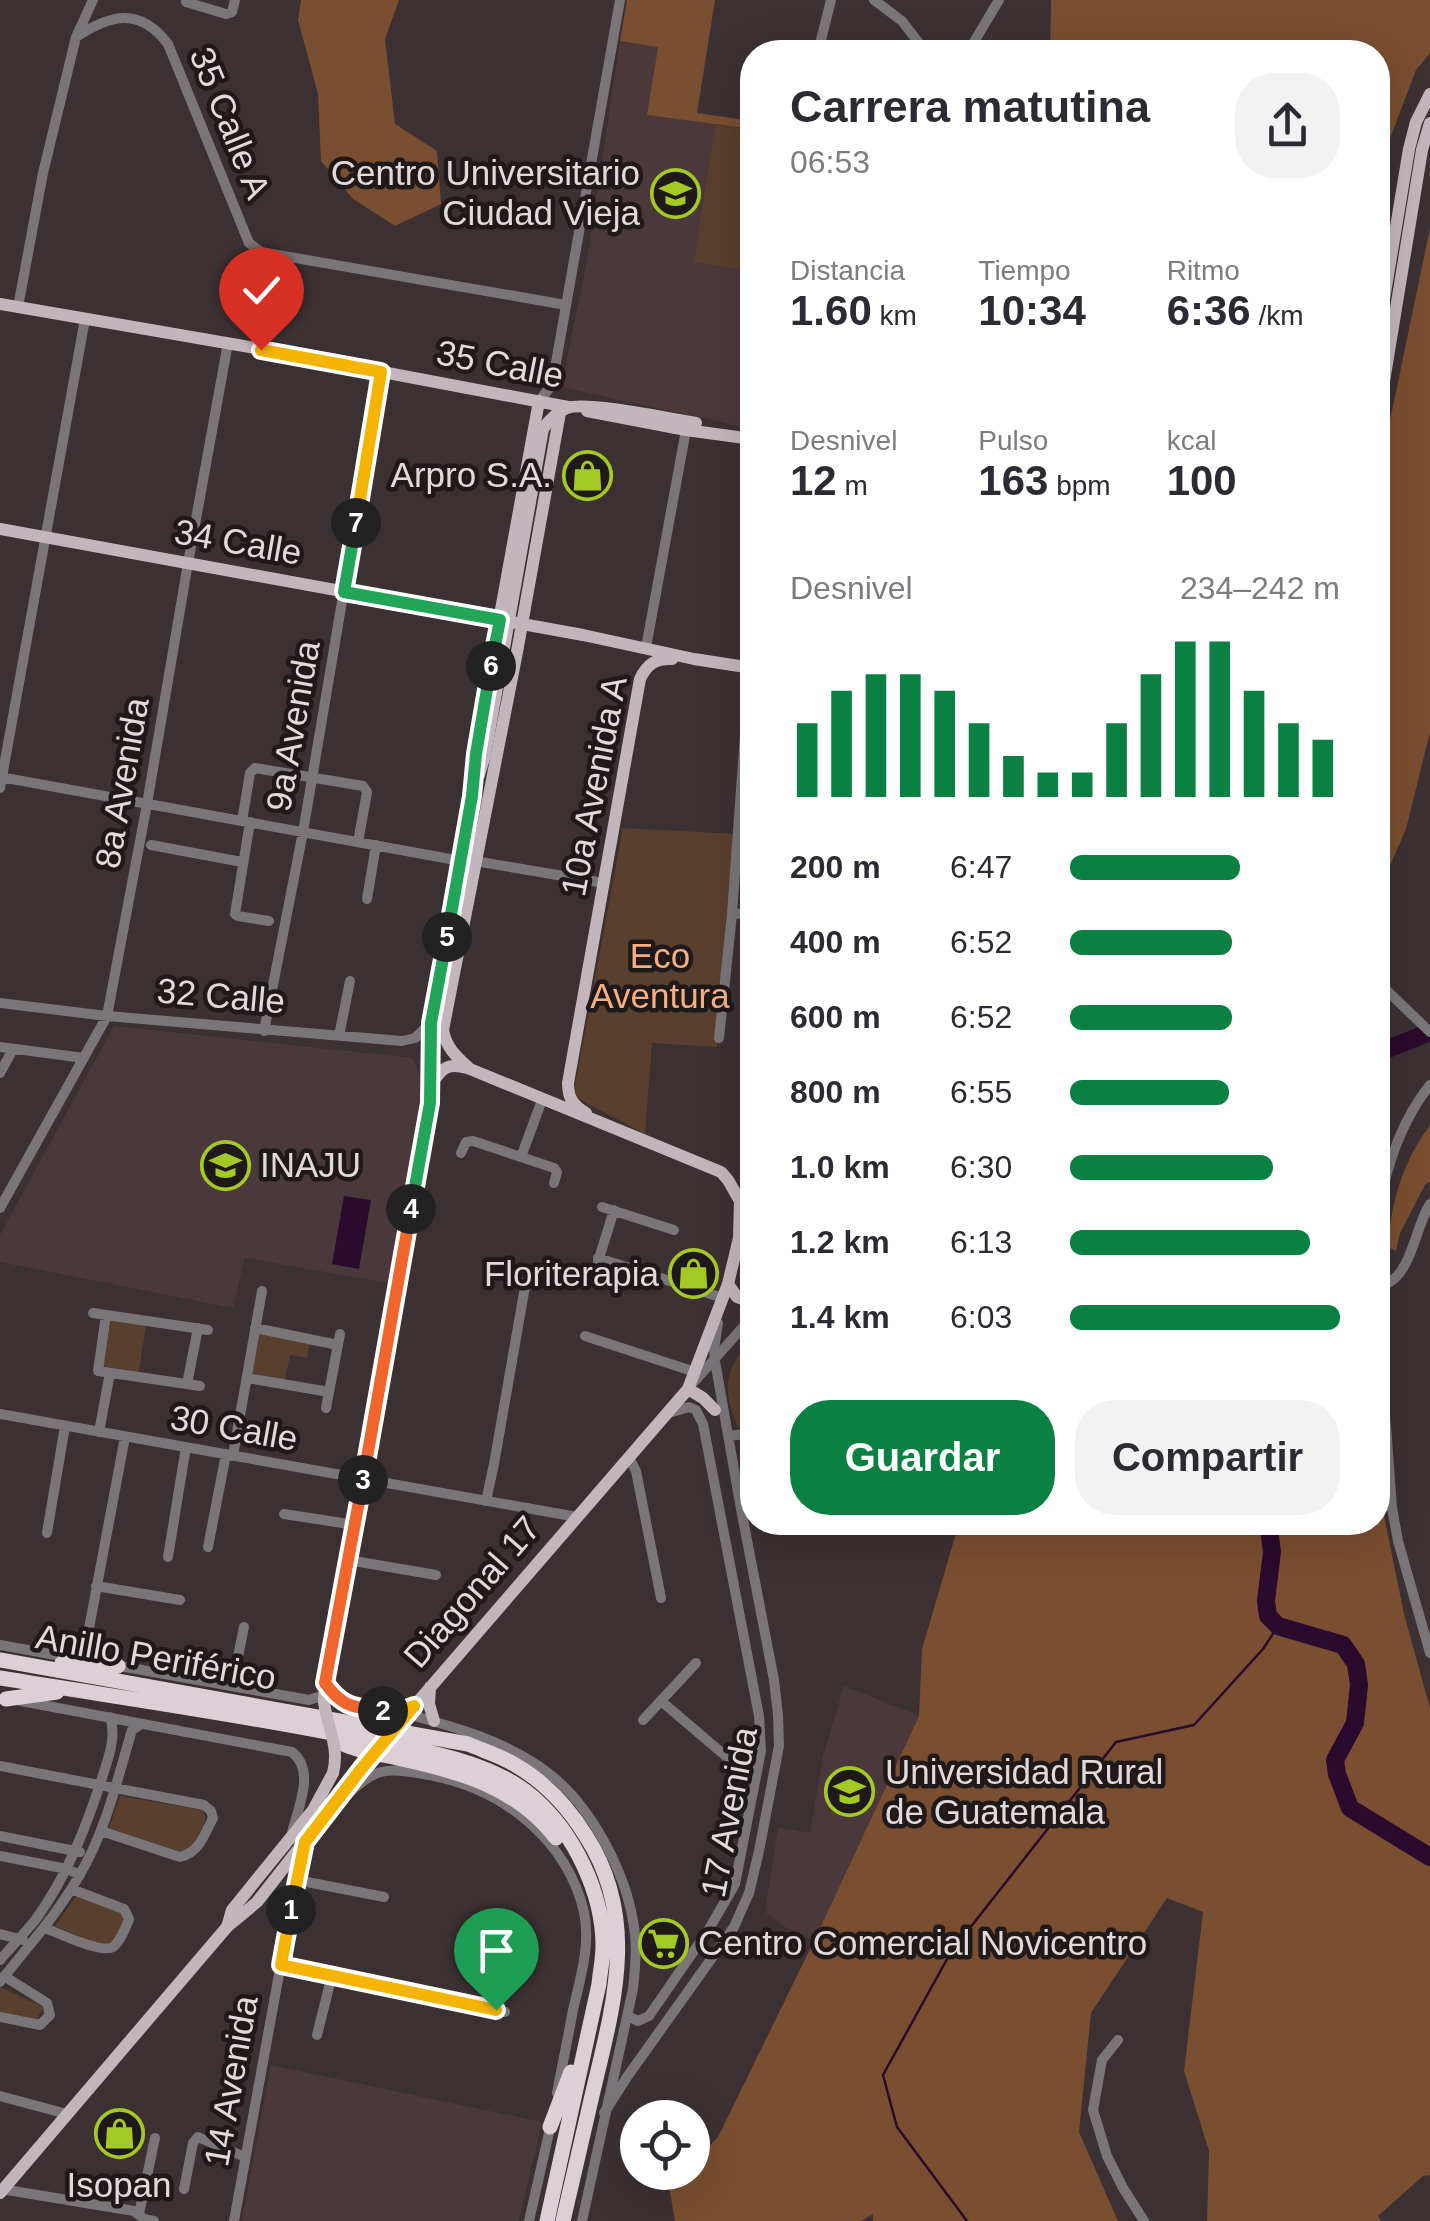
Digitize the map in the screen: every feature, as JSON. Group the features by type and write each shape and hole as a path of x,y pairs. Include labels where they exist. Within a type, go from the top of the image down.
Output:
{"highway":[{"path":"0,1659 118,1666"},
{"name":"Anillo Periférico","path":"0,1659 468,1744 514,1763 570,1811 594,1848 609,1882 617,1915 618,1954 616,1986 563,2221"},
{"name":"Anillo Periférico","path":"0,1678 306,1728 465,1762 511,1782 533,1798 557,1823 594,1890 603,1948 591,2022 547,2221"},
{"path":"3,1698 74,1690"},
{"path":"335,1740 362,1759 456,1771 504,1792 551,1832 594,1890"},
{"path":"550,2127 591,2022"},
{"path":"571,2221 572,2178"}],"main road":[{"path":"1390,265 1416,122 1430,94"},
{"path":"1390,345 1422,150 1430,123"},
{"name":"35 Calle","path":"0,304 691,426"},
{"path":"470,1069 448,1047 443,1030 467,903 464,863 468,861 476,754 540,402"},
{"path":"472,796 485,756 543,429 549,420 580,405 740,436"},
{"path":"408,1713 348,1706 334,1695 324,1693 430,1103 431,1023 517,652 562,406"},
{"name":"34 Calle","path":"0,528 740,665"},
{"name":"34 Calle","path":"583,634 646,642 728,664"},
{"path":"494,648 507,638 517,652"},
{"name":"10a Avenida A","path":"605,1125 573,1104 568,1091 640,679 650,664 659,659 694,659"},
{"path":"432,1083 455,1065 605,1125"},
{"name":"17 Avenida","path":"605,1125 712,1166 721,1172 740,1201"},
{"name":"17 Avenida","path":"722,1302 740,1227"},
{"path":"728,1284 740,1299"},
{"name":"Diagonal 17","path":"1,2191 227,1927 257,1902 335,1805 362,1759 408,1713 668,1414 688,1389 722,1302"},
{"path":"688,1389 716,1410"},
{"path":"430,1687 434,1721"},
{"name":"Diagonal 17","path":"227,1927 232,1910 290,1840 324,1792 332,1773 335,1740 324,1693"}],"street":[{"path":"18,307 43,173 76,37 93,0"},
{"path":"186,2 226,14 232,12 235,0"},
{"path":"540,402 552,385 620,0"},
{"path":"821,40 831,0"},
{"path":"874,0 902,21 917,40"},
{"path":"975,40 1000,0"},
{"name":"35 Calle A","path":"76,37 110,19 129,17 160,34 168,44 254,248 566,305"},
{"path":"85,319 1,781 604,883"},
{"name":"8a Avenida","path":"0,1208 107,1016 228,344"},
{"name":"9a Avenida","path":"264,1031 381,372"},
{"path":"552,385 562,406"},
{"name":"10a Avenida A","path":"646,642 691,426"},
{"path":"269,921 234,914 252,770 366,788 358,842"},
{"path":"718,1038 740,815"},
{"path":"151,845 242,862"},
{"path":"368,899 376,845"},
{"path":"732,914 740,914"},
{"path":"339,1036 350,982"},
{"path":"1390,994 1430,1032"},
{"name":"32 Calle","path":"0,1003 264,1031 402,1041 415,1038 431,1023"},
{"path":"0,1048 84,1058"},
{"path":"0,1073 13,1049"},
{"path":"1390,1160 1430,1085"},
{"path":"520,1157 542,1100"},
{"path":"461,1154 470,1141 554,1168 554,1183"},
{"path":"1390,1281 1400,1275 1430,1204"},
{"path":"593,1278 608,1208 674,1230"},
{"path":"598,1258 722,1302"},
{"path":"489,1501 497,1479 494,1464 526,1282"},
{"path":"208,1547 247,1378 262,1291"},
{"name":"17 Avenida","path":"722,1302 715,1361 740,1483"},
{"path":"94,1313 203,1329 187,1384"},
{"path":"99,1432 106,1315"},
{"path":"255,1328 339,1340 326,1408"},
{"name":"Diagonal 17","path":"688,1389 740,1331"},
{"path":"585,1336 695,1372"},
{"path":"104,1372 200,1386"},
{"path":"247,1378 329,1392"},
{"path":"668,1414 688,1407 696,1410 704,1424"},
{"path":"704,1424 706,1414 716,1410 726,1422"},
{"name":"30 Calle","path":"0,1414 577,1517"},
{"name":"17 Avenida","path":"657,2005 736,1884 761,1751 758,1716 704,1424"},
{"path":"47,1533 65,1426"},
{"path":"729,1436 740,1434"},
{"path":"83,1660 125,1437"},
{"path":"168,1557 186,1447"},
{"path":"629,1458 636,1471 660,1598"},
{"path":"1390,1481 1398,1542 1430,1653"},
{"path":"284,1514 355,1525"},
{"name":"17 Avenida","path":"604,2114 734,1927 749,1893 779,1746 778,1715 750,1535"},
{"path":"348,1560 436,1575"},
{"path":"96,1586 180,1600"},
{"path":"232,1686 244,1627"},
{"path":"744,1645 767,1640"},
{"path":"0,1646 309,1700 324,1693"},
{"path":"643,1720 696,1663"},
{"path":"3,1698 292,1752 304,1767 305,1782 290,1840"},
{"path":"661,1701 755,1780"},
{"path":"408,1713 480,1735 546,1771 581,1807 607,1846 624,1887 635,1932 636,1962 628,2016 582,2221"},
{"path":"0,1960 34,1921 87,1826 113,1732 110,1717"},
{"path":"0,2017 31,2025 40,2025 48,2018 48,2003 2,1979 45,1928 80,1875 102,1831 132,1730 142,1723"},
{"path":"0,1766 204,1805 213,1818 198,1850 180,1857 102,1831"},
{"path":"335,1805 370,1776 382,1772 453,1780 485,1793 532,1824 559,1855 579,1896 586,1942 529,2221"},
{"path":"0,1836 90,1855"},
{"name":"14 Avenida","path":"234,2221 305,1842"},
{"path":"0,1856 80,1875"},
{"path":"278,1876 288,1877 294,1892"},
{"path":"298,1880 384,1897"},
{"path":"45,1928 102,1950 113,1947 127,1925 124,1908 72,1888"},
{"path":"0,1934 31,1944"},
{"path":"281,1965 505,2012"},
{"path":"317,2035 332,1976"},
{"path":"628,2016 640,2021 657,2005 673,2014"},
{"path":"1118,2040 1102,2060 1093,2110 1107,2156 1144,2221"},
{"path":"0,2096 67,2114"},
{"path":"184,2189 193,2144 198,2137 245,2157"},
{"path":"139,2214 154,2138"},
{"path":"1,2191 134,2211 154,2221"}],"shaded area":[{"path":"301,0 399,0 385,39 395,124 437,151 441,204 395,226 353,199 321,161 318,94 298,20"},
{"path":"627,0 715,0 697,113 740,119 740,127 647,115 658,47 620,41"},
{"path":"1051,0 1430,0 1430,53 1416,70 1390,138 1390,40 1050,40"},
{"path":"620,41 658,46 648,115 740,127 740,426 561,387 586,266"},
{"path":"1430,228 1430,732 1406,829 1390,866 1390,421"},
{"name":"INAJU","path":"114,1026 413,1058 425,1094 389,1283 245,1258 233,1308 0,1262 0,1235"},
{"path":"1430,1125 1430,1181 1400,1233 1396,1251 1390,1248 1395,1199 1413,1153"},
{"path":"344,1196 371,1200 359,1269 332,1264"},
{"path":"955,1535 1388,1535 1404,1614 1430,1708 1430,2175 1423,2176 1378,2216 1381,2221 1207,2221 1209,2151 1184,2071 1203,1912 1167,1898 1091,2013 1079,2132 1118,2221 873,2221 873,2214 861,2221 675,2221 670,2190 710,2190 710,2145 718,2137 814,1941 919,1716 922,1649"},
{"name":"Universidad Rural de Guatemala","path":"844,1686 919,1716 814,1941 765,1912 778,1827 810,1833 823,1756"},
{"path":"271,2065 542,2122 519,2221 242,2221"}],"green space":[{"path":"715,125 740,129 740,269 694,262"},
{"name":"Eco Aventura","path":"623,828 738,834 717,1047 652,1043 645,1134 573,1096"},
{"path":"111,1320 146,1325 139,1372 103,1366"},
{"path":"260,1334 310,1344 307,1358 290,1355 285,1380 252,1373"},
{"path":"740,1353 738,1428 728,1389"},
{"path":"120,1796 202,1810 206,1818 193,1847 182,1852 109,1828"},
{"path":"77,1895 129,1916 111,1949 55,1926"},
{"path":"0,1987 44,2007 35,2022 0,2015"}],"waterway":[{"path":"1390,1048 1430,1032"},
{"path":"1270,1535 1268,1616 1278,1626 1343,1645 1356,1664 1359,1685 1355,1723 1335,1760 1350,1808 1430,1857"},
{"path":"967,2221 897,2127 883,2075 951,1952 1116,1742 1194,1725 1263,1649 1278,1626"}],"place":[{"name":"Centro Universitario Ciudad Vieja","path":"675,193"},
{"name":"Arpro S.A.","path":"587,475"},
{"name":"INAJU","path":"225,1165"},
{"name":"Floriterapia","path":"694,1274"},
{"name":"Universidad Rural de Guatemala","path":"850,1792"},
{"name":"Centro Comercial Novicentro","path":"663,1943"},
{"name":"Isopan","path":"119,2133"}],"route":[{"path":"261,350 381,372 344,592 500,620 431,1023 430,1103 325,1683 348,1706 399,1712 414,1706 305,1842 281,1965 496,2010"}]}
